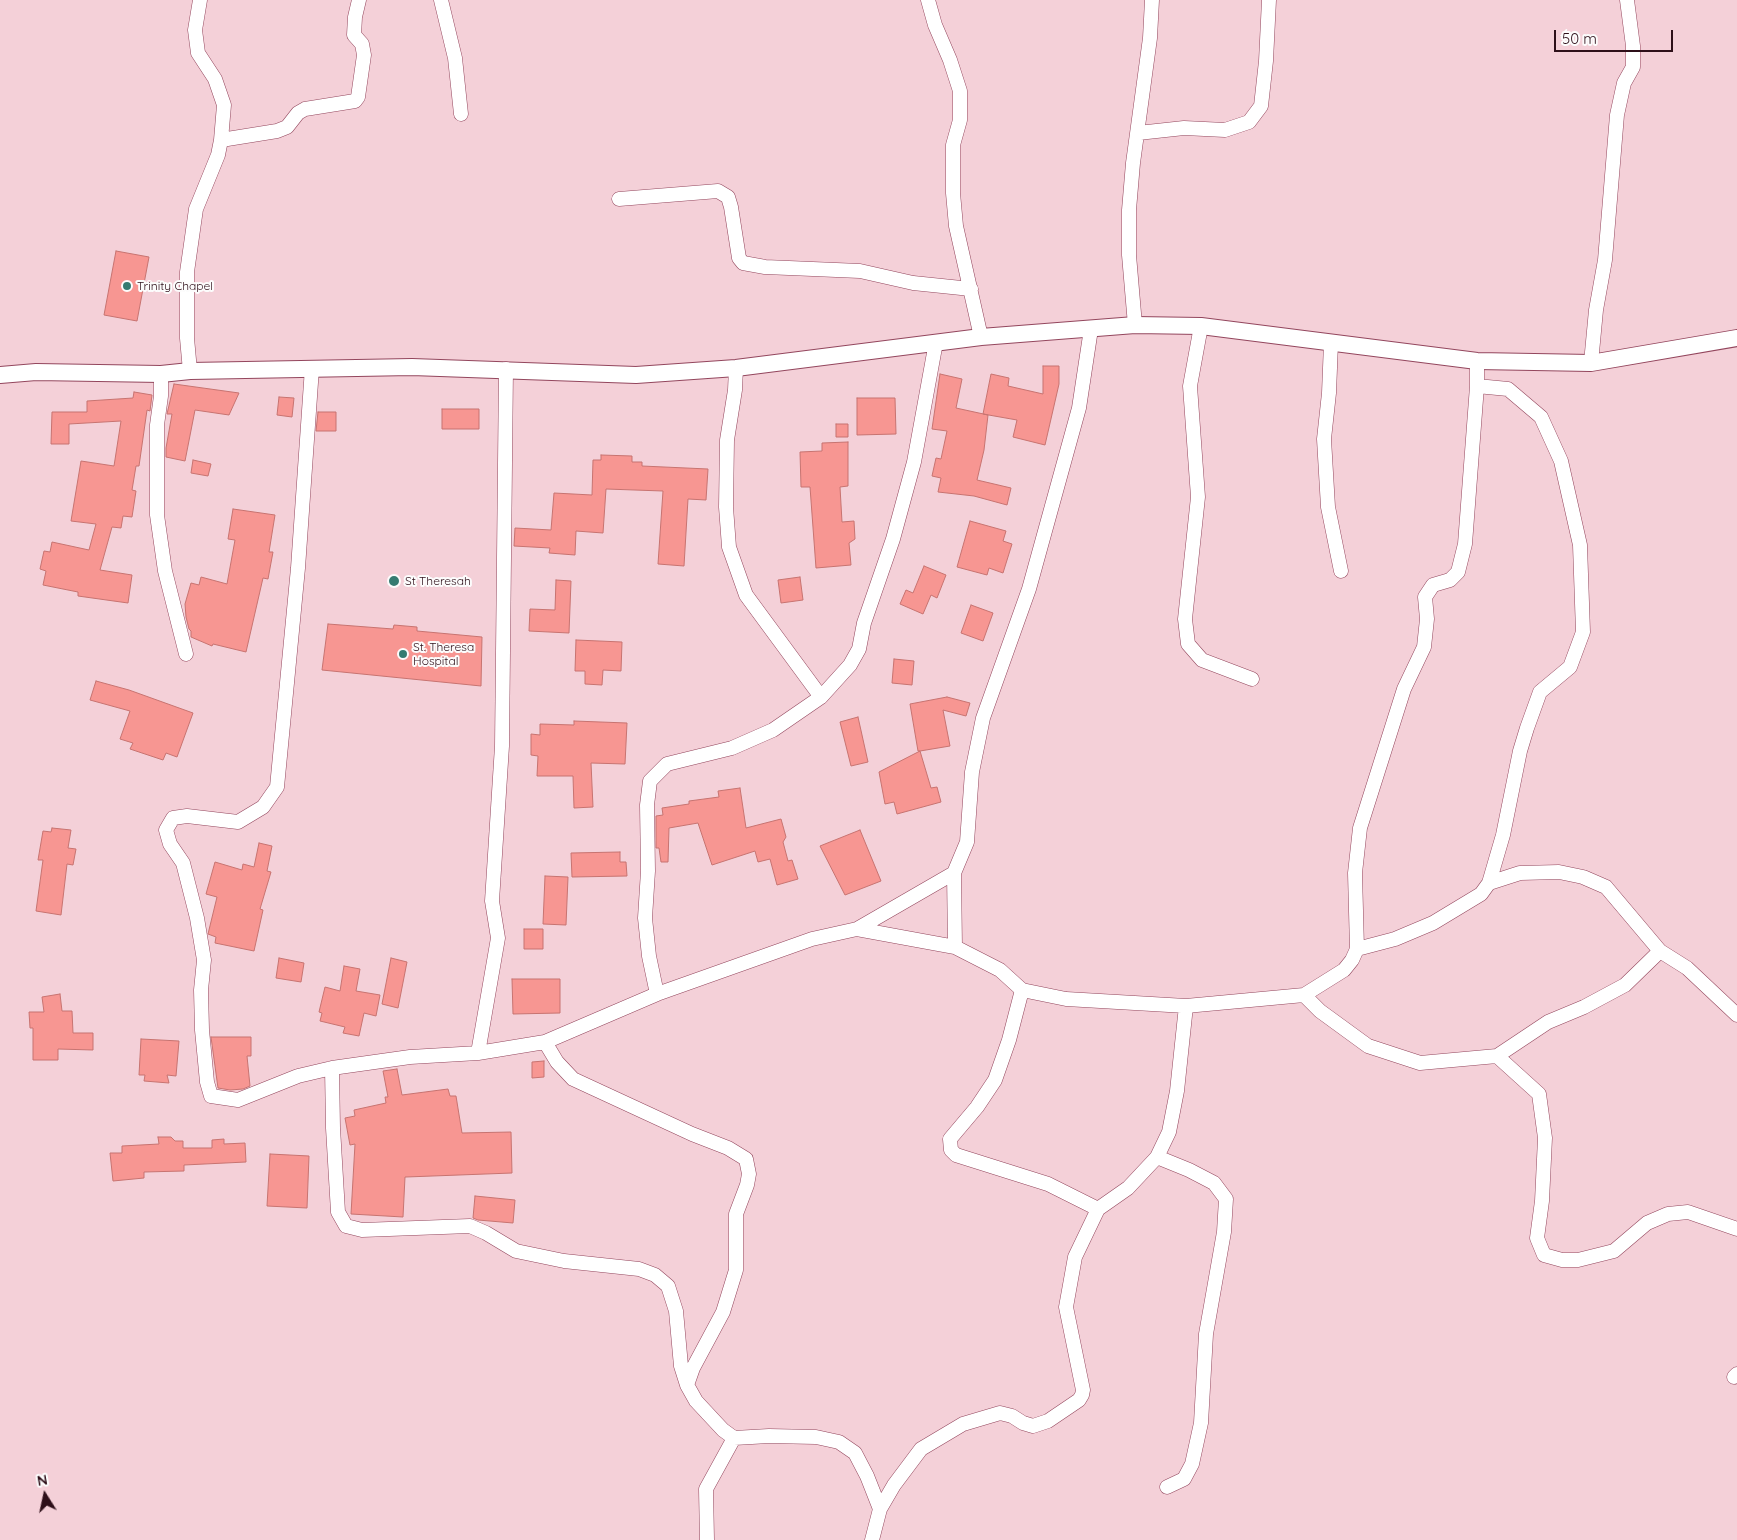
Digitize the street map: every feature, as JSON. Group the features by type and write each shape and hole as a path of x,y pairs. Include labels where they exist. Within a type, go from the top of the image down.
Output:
{"street":[{"path":"190,371 187,338 187,272 196,210 218,155 224,105 215,79 198,53 195,30 200,0"},
{"path":"221,140 277,131 287,127 298,113 305,109 355,101 358,97 364,55 362,44 354,35 355,17 359,0"},
{"path":"440,0 455,58 461,114"},
{"path":"928,0 935,25 950,60 960,91 960,120 953,144 952,192 956,226 982,337"},
{"path":"1135,325 1129,254 1129,210 1133,163 1150,38 1152,0"},
{"path":"1138,133 1184,128 1225,130 1249,122 1261,106 1266,61 1269,0"},
{"path":"1591,363 1596,310 1605,260 1612,200 1617,115 1624,83 1633,67 1633,46 1627,0"},
{"path":"619,199 718,191 728,197 739,258 743,263 765,267 860,271 913,283 971,289"},
{"path":"0,374 36,372 161,374 190,371 412,367 636,375 736,368 982,337 1135,325 1201,326 1477,361 1591,363 1737,338"},
{"path":"1201,326 1190,386 1198,497 1185,620 1188,644 1202,660 1252,679"},
{"path":"955,947 954,873 967,842 972,772 983,718 1029,589 1079,408 1091,329"},
{"path":"657,994 649,956 645,918 648,871 647,805 650,781 666,764 732,748 774,730 821,697 850,665 859,649 864,623 893,539 914,462 936,342"},
{"path":"1332,343 1324,439 1328,507 1341,571"},
{"path":"857,929 955,947 1000,970 1022,990 1066,999 1186,1006 1304,995 1344,970 1352,960 1357,949 1356,873 1360,828 1404,688 1424,647 1427,620 1425,597 1433,585 1450,580 1458,572 1465,544 1477,386 1477,361"},
{"path":"312,368 298,568 277,787 263,807 238,822 187,816 173,818 166,830 170,844 183,863 197,918 204,960 201,990 202,1030 211,1096 238,1100 298,1076 332,1068 410,1057 478,1053 545,1042 657,994 812,939 857,929 954,873"},
{"path":"736,368 735,390 727,440 726,507 729,547 746,594 821,697"},
{"path":"478,1053 498,938 492,901 502,746 506,369"},
{"path":"161,374 161,396 157,425 157,515 164,571 186,654"},
{"path":"1357,949 1394,939 1433,923 1481,894 1489,883 1503,835 1520,751 1533,710 1540,692 1570,667 1583,632 1580,544 1561,461 1542,417 1508,390 1477,386"},
{"path":"1489,883 1520,873 1559,872 1583,877 1606,887 1660,951 1687,968 1737,1015"},
{"path":"1304,995 1320,1011 1368,1046 1420,1063 1497,1056 1548,1022 1584,1007 1625,985 1660,951"},
{"path":"1022,990 1009,1040 995,1080 977,1107 950,1139 951,1150 956,1155 1048,1184 1098,1209"},
{"path":"872,1540 880,1508 921,1449 962,1424 1000,1413 1012,1416 1023,1424 1033,1426 1048,1421 1079,1400 1082,1395 1083,1390 1066,1307 1074,1258 1098,1209 1128,1188 1158,1157 1169,1132 1178,1091 1186,1006"},
{"path":"545,1042 557,1062 573,1079 692,1134 728,1148 746,1158 749,1174 736,1214 736,1270 723,1312 686,1385"},
{"path":"1497,1056 1539,1094 1545,1138 1542,1201 1537,1238 1544,1255 1562,1260 1578,1260 1614,1251 1647,1223 1668,1214 1688,1212 1737,1229"},
{"path":"332,1068 338,1212 346,1226 362,1230 470,1226 516,1251 564,1261 639,1269 656,1275 668,1286 676,1310 681,1366 686,1385 696,1401 723,1430 734,1438 769,1436 816,1437 839,1442 855,1453 880,1508"},
{"path":"1158,1157 1214,1183 1226,1199 1224,1232 1206,1334 1199,1431 1192,1464 1184,1479 1167,1487"},
{"path":"707,1540 706,1489 734,1438"}],"building":[{"name":"Trinity Chapel","path":"116,251 149,257 137,321 104,315"},
{"path":"1043,366 1059,366 1059,384 1045,445 1013,437 1017,420 983,414 991,374 1009,378 1008,386 1043,394"},
{"path":"940,374 962,379 956,408 988,415 984,450 977,480 1011,488 1007,505 974,496 938,492 941,478 932,476 936,458 941,459 947,431 932,429"},
{"path":"174,384 239,393 229,415 195,410 185,461 166,457 172,414 167,414"},
{"path":"134,392 152,395 150,411 147,410 139,466 136,466 132,490 136,491 132,517 123,516 121,528 112,527 100,570 132,575 128,603 78,596 78,592 43,585 46,571 40,569 44,551 50,552 52,542 89,550 96,524 71,521 81,461 114,466 121,421 69,424 69,444 51,444 52,412 87,412 87,401 133,398"},
{"path":"279,397 294,398 292,417 277,415"},
{"path":"857,398 895,398 896,434 857,435"},
{"path":"442,409 479,409 479,429 442,429"},
{"path":"318,412 336,412 336,431 316,431"},
{"path":"836,424 848,424 848,437 836,437"},
{"path":"848,442 848,486 840,487 842,522 854,521 855,539 849,543 851,565 816,568 810,487 801,487 800,452 822,451 822,443"},
{"path":"601,455 632,456 632,462 642,462 642,466 708,469 706,500 688,499 684,566 658,564 663,491 606,489 603,533 576,531 575,555 549,553 550,548 514,546 515,528 551,530 554,493 592,495 593,460 601,460"},
{"path":"193,460 211,464 208,476 191,473"},
{"path":"233,509 275,515 269,552 273,552 268,579 263,578 246,652 213,644 212,646 191,637 186,617 185,604 191,583 199,585 201,577 227,584 235,540 228,539"},
{"path":"970,521 1006,531 1003,541 1012,544 1003,573 989,568 987,575 957,567"},
{"path":"924,566 946,575 937,598 931,595 923,614 900,604 906,590 913,593"},
{"path":"800,577 803,600 781,603 778,580"},
{"path":"556,580 571,581 569,633 529,631 530,609 555,610"},
{"path":"971,605 993,613 983,641 961,633"},
{"name":"St. Theresa Hospital","path":"328,624 393,629 394,625 417,627 417,631 482,637 481,686 322,670"},
{"path":"576,640 622,642 621,671 603,670 602,685 585,684 585,671 575,671"},
{"path":"894,659 914,661 912,685 892,683"},
{"path":"96,681 129,690 193,713 177,757 166,753 163,760 130,749 133,743 120,739 130,711 90,700"},
{"path":"947,697 970,703 966,716 943,710 950,746 918,751 910,704"},
{"path":"858,717 868,762 851,766 840,722"},
{"path":"574,721 627,723 625,764 591,763 593,807 574,808 573,776 537,776 538,756 531,755 531,734 540,735 540,724 574,725"},
{"path":"920,751 931,788 937,787 941,802 897,814 894,802 885,804 879,772"},
{"path":"740,788 746,828 781,819 786,837 783,842 788,861 792,860 798,879 777,885 770,859 758,862 755,851 712,865 698,823 669,828 668,862 661,862 659,848 656,848 656,816 663,815 662,808 689,804 689,801 719,797 718,791"},
{"path":"52,828 71,830 68,848 76,849 73,865 67,864 61,915 36,911 43,860 38,860 43,831 51,832"},
{"path":"860,830 881,881 845,895 820,846"},
{"path":"259,843 272,846 267,871 271,872 260,909 263,910 254,951 215,943 216,937 208,934 217,897 206,894 215,862 242,870 243,864 254,867"},
{"path":"620,852 620,862 626,862 627,876 572,877 571,853"},
{"path":"545,876 568,877 566,925 543,924"},
{"path":"524,929 543,929 543,949 524,949"},
{"path":"279,958 304,963 301,982 276,978"},
{"path":"391,958 407,962 398,1008 382,1004"},
{"path":"344,966 360,969 356,991 380,995 376,1016 364,1013 359,1036 343,1033 345,1027 320,1021 322,1013 319,1012 325,987 340,991"},
{"path":"512,979 560,979 560,1013 513,1014"},
{"path":"60,994 62,1011 72,1011 73,1033 93,1033 93,1050 58,1049 58,1060 33,1060 33,1028 30,1028 29,1012 44,1012 42,997"},
{"path":"211,1037 251,1037 251,1056 247,1056 250,1086 243,1089 230,1090 218,1088"},
{"path":"141,1039 179,1041 176,1076 167,1075 169,1083 144,1081 145,1075 139,1075"},
{"path":"544,1061 544,1077 532,1078 532,1062"},
{"path":"397,1069 402,1095 448,1089 450,1096 456,1096 462,1133 511,1132 512,1173 405,1177 403,1217 351,1214 355,1144 350,1145 345,1118 355,1116 354,1110 386,1103 385,1097 388,1097 383,1071"},
{"path":"158,1137 171,1137 175,1141 183,1141 183,1148 212,1148 212,1140 224,1139 224,1144 245,1143 246,1162 184,1165 184,1171 144,1172 144,1178 113,1181 110,1153 122,1153 122,1146 159,1144"},
{"path":"270,1154 309,1156 307,1208 267,1206"},
{"path":"475,1196 515,1200 513,1223 473,1218"}],"place":[{"name":"Trinity Chapel","path":"127,286"},
{"name":"St Theresah","path":"394,581"},
{"name":"St. Theresa Hospital","path":"403,654"}]}
